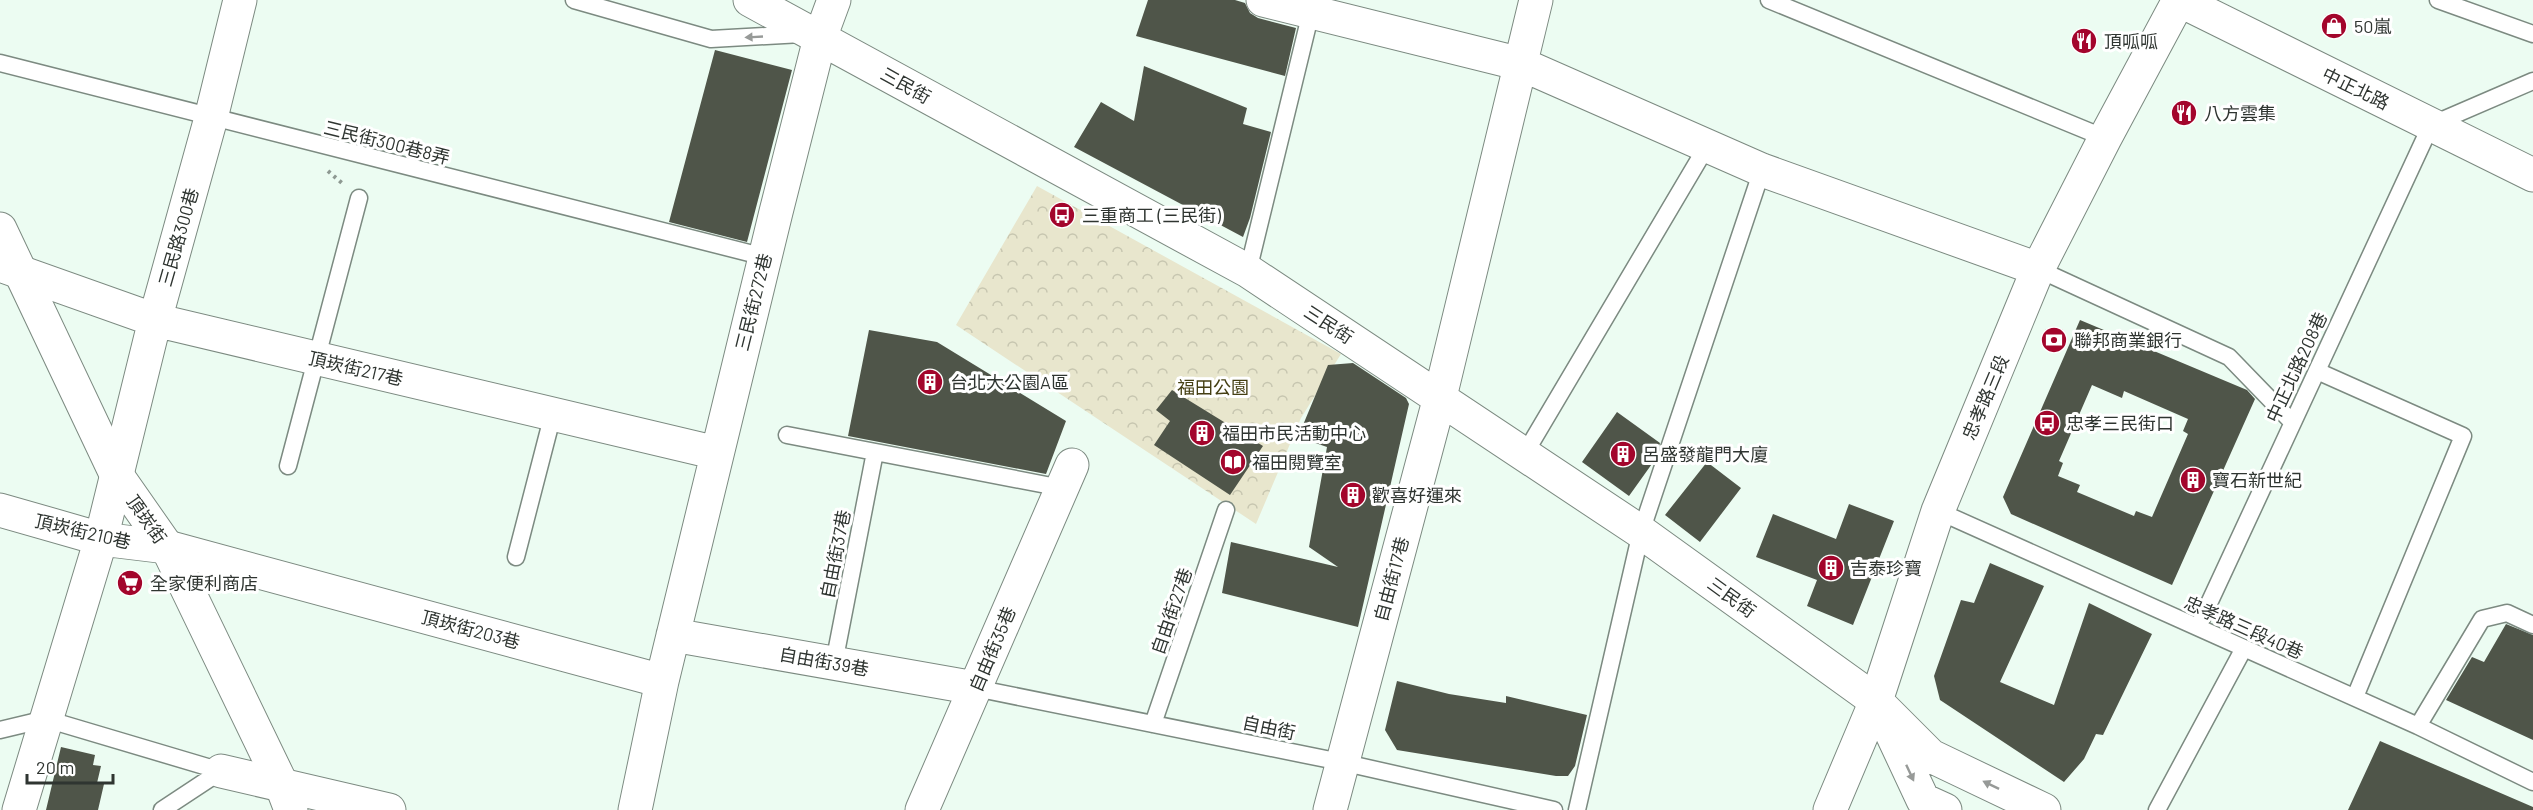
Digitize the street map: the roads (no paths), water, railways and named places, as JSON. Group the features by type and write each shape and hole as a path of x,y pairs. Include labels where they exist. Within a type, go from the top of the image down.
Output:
{"street":[{"name":"三民路300巷","path":"19,810 101,539 155,320 211,118 240,0"},
{"name":"三民街","path":"750,0 1248,271 1641,532 1876,701 1931,756 2044,810"},
{"name":"三民街272巷","path":"673,635 816,36 834,0"},
{"path":"1263,0 1521,64 1762,170 2038,269"},
{"name":"自由街17巷","path":"1330,810 1440,397 1536,0"},
{"name":"忠孝路三段","path":"1830,810 1876,701 1938,511 2038,269 2179,0"},
{"name":"中正北路","path":"2179,0 2533,175"},
{"name":"頂崁街","path":"0,229 9,267 116,474 167,547 286,797"},
{"name":"頂崁街217巷","path":"9,267 155,320 717,453"},
{"name":"自由街35巷","path":"922,810 1067,477"},
{"name":"頂崁街210巷","path":"0,510 101,539 167,547"},
{"name":"頂崁街203巷","path":"167,547 662,681"},
{"path":"635,810 673,635"},
{"name":"自由街39巷","path":"673,635 975,688"},
{"name":"三民街","path":"1876,701 1923,800 1945,810"},
{"path":"221,771 286,797 389,810"}],"lane":[{"path":"574,0 711,39 816,36"},
{"path":"1769,0 2105,138"},
{"path":"2438,0 2533,34"},
{"path":"1248,271 1311,12"},
{"name":"三民街300巷8弄","path":"0,63 765,257"},
{"path":"2432,125 2533,81"},
{"name":"中正北路208巷","path":"2198,627 2432,125"},
{"path":"1524,455 1707,146"},
{"path":"1577,810 1641,532 1762,170"},
{"path":"288,466 358,198"},
{"path":"2038,269 2229,357 2292,422"},
{"path":"2317,371 2463,436 2355,697"},
{"path":"516,557 553,414"},
{"name":"自由街35巷","path":"787,435 875,452 1067,477"},
{"name":"自由街37巷","path":"834,663 875,452"},
{"name":"自由街27巷","path":"1153,724 1226,510"},
{"name":"忠孝路三段40巷","path":"1938,511 2355,697 2533,782"},
{"path":"2418,726 2482,619 2506,613 2533,625"},
{"path":"2157,810 2244,648"},
{"name":"自由街","path":"975,688 1341,762 1554,810"},
{"path":"0,730 46,719 221,771"},
{"path":"162,810 221,771"}],"place":[{"name":"50嵐","path":"2334,26"},
{"name":"頂呱呱","path":"2084,41"},
{"name":"八方雲集","path":"2184,113"},
{"name":"三重商工 (三民街)","path":"1062,215"},
{"name":"聯邦商業銀行","path":"2054,340"},
{"name":"台北大公園A區","path":"930,382"},
{"name":"忠孝三民街口","path":"2047,423"},
{"name":"福田市民活動中心","path":"1202,433"},
{"name":"呂盛發龍門大廈","path":"1623,454"},
{"name":"福田閱覽室","path":"1233,462"},
{"name":"寶石新世紀","path":"2193,480"},
{"name":"歡喜好運來","path":"1353,495"},
{"name":"吉泰珍寶","path":"1831,568"},
{"name":"全家便利商店","path":"130,583"}],"park label":[{"name":"福田公園","path":"1213,387"}]}
